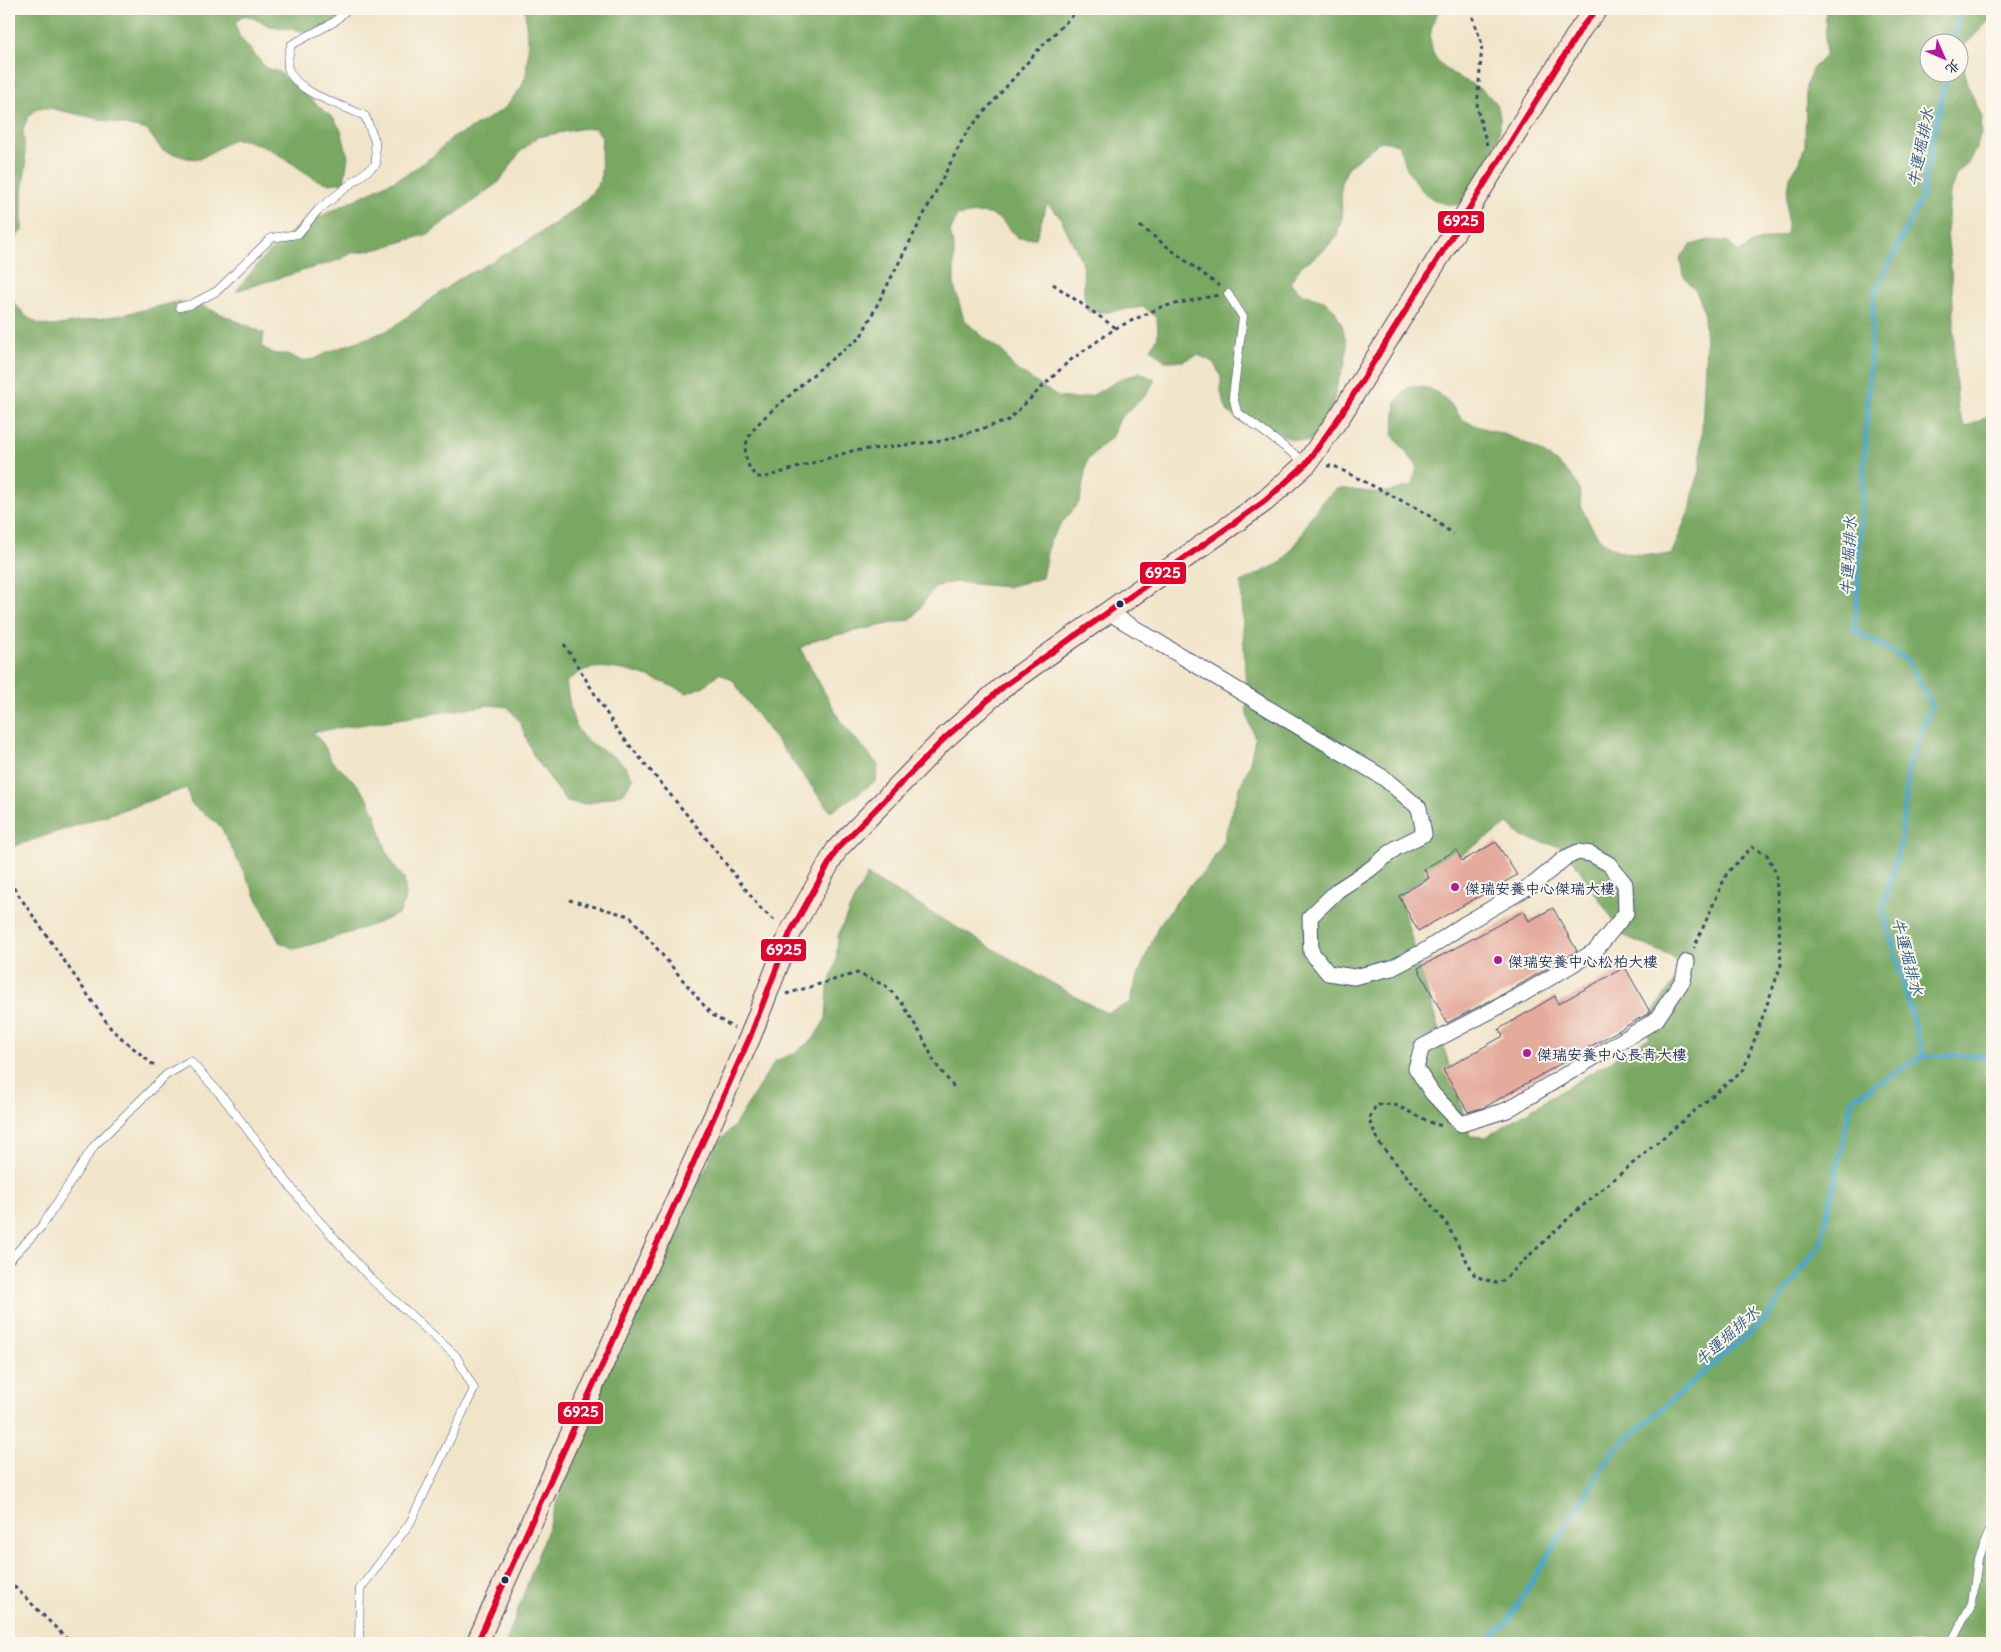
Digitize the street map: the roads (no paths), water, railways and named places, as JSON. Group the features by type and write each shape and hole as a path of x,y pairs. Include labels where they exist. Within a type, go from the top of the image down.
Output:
{"main road":[{"path":"477,1643 750,1037 790,933 837,848 946,738 1004,686 1265,501 1307,463 1342,413 1582,26 1597,9"}],"street":[{"path":"1108,612 1384,778 1419,808 1424,834 1396,848 1369,870 1338,890 1310,917 1311,952 1328,973 1354,977 1392,968 1426,950 1463,925 1535,883 1564,858 1578,852 1599,857 1609,864 1625,884 1626,914 1595,951 1521,995 1422,1046 1416,1068 1432,1093 1461,1124 1507,1110 1656,1020 1684,980 1687,962"}],"lane":[{"path":"180,307 192,304 217,291 272,238 298,234 318,210 376,164 376,141 365,116 345,106 318,97 295,82 287,66 291,45 334,22 347,9"},
{"path":"1228,294 1243,318 1233,396 1237,412 1307,463"},
{"path":"9,1260 42,1226 94,1146 166,1075 190,1061 222,1096 303,1203 371,1279 456,1356 474,1389 410,1523 360,1589 359,1643"},
{"path":"1951,1643 1972,1603 1978,1559 1992,1525"}],"waterway":[{"name":"牛運堀排水","path":"1955,32 1959,15 1963,9"},
{"name":"牛運堀排水","path":"1485,1643 1506,1624 1612,1452 1767,1317 1821,1243 1852,1099 1923,1056 1883,909 1901,841 1910,760 1932,705 1908,660 1855,631 1874,295 1921,199 1945,82"},
{"path":"1923,1056 1984,1055 1992,1060"}],"place":[{"name":"傑瑞安養中心傑瑞大樓","path":"1455,887"},
{"name":"傑瑞安養中心松柏大樓","path":"1498,960"},
{"name":"傑瑞安養中心長青大樓","path":"1527,1053"}]}
